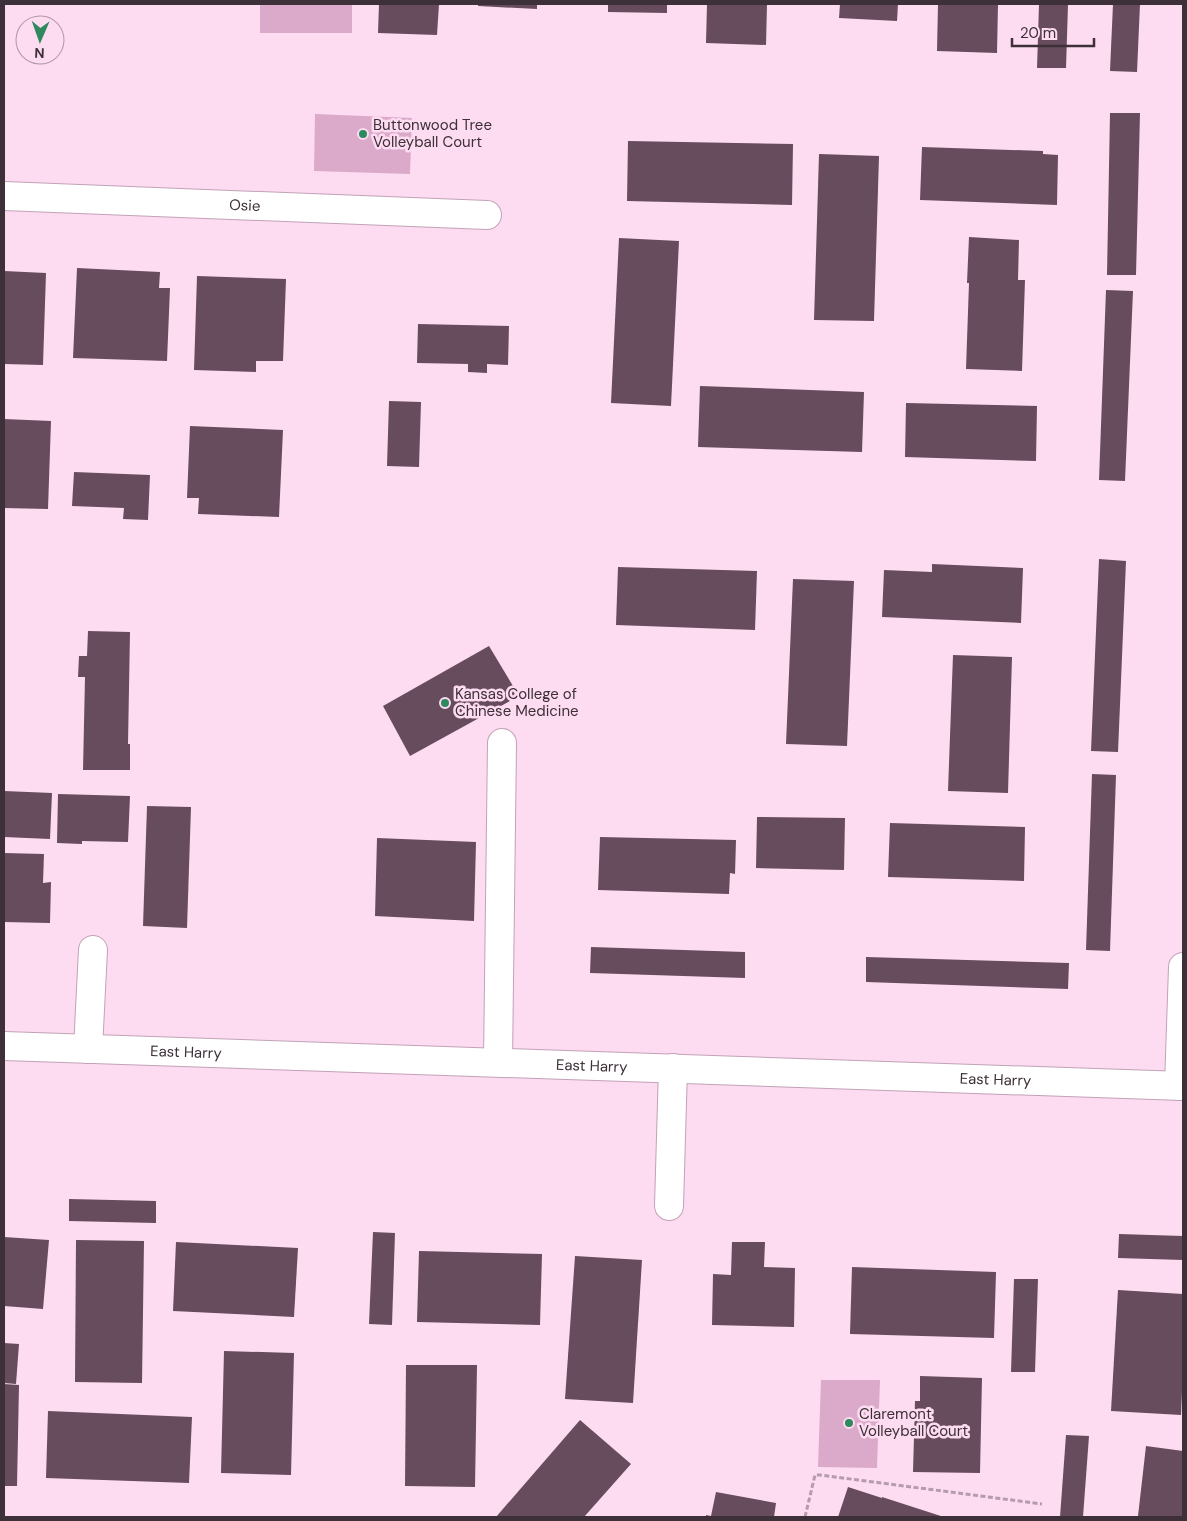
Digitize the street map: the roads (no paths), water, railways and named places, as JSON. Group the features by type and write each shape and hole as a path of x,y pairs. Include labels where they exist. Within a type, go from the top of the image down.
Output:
{"main road":[{"name":"Osie","path":"4,196 487,215"},
{"path":"498,1062 502,743"},
{"path":"88,1049 93,950"},
{"path":"1181,1086 1183,967"},
{"name":"East Harry","path":"4,1046 1181,1086"},
{"path":"669,1206 673,1068"}],"place":[{"name":"Buttonwood Tree Volleyball Court","path":"363,134"},
{"name":"Kansas College of Chinese Medicine","path":"445,703"},
{"name":"Claremont Volleyball Court","path":"849,1423"}]}
